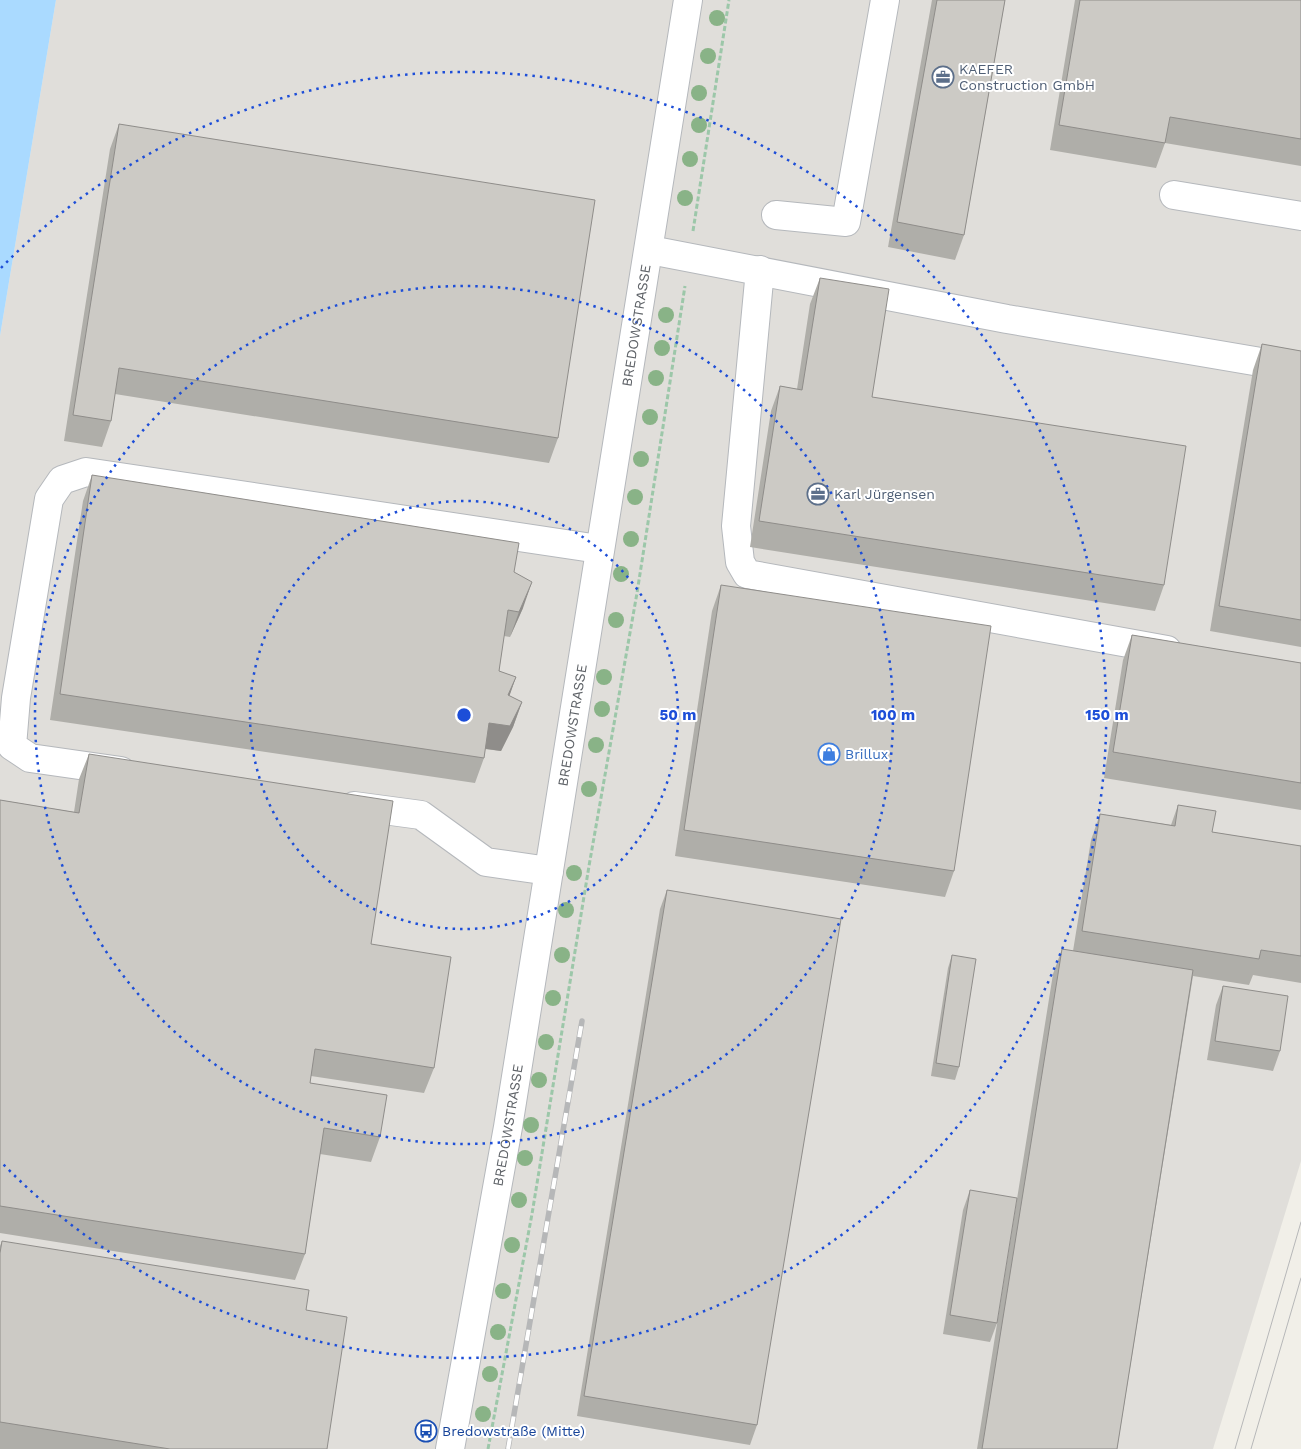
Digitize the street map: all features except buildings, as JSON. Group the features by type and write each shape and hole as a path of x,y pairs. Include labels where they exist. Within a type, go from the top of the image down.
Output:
{"street":[{"name":"BREDOWSTRASSE","path":"450,1449 508,1127 599,549 650,250 688,0"},
{"path":"776,215 846,222 885,0"},
{"path":"1174,196 1301,216"},
{"path":"650,250 689,256 1007,319 1301,369"},
{"path":"760,270 736,526 740,562 747,574 1195,655"},
{"path":"147,775 30,758 12,746 16,698 49,499 62,480 86,472 599,549"},
{"path":"333,802 421,815 486,862 549,871"}],"path":[{"path":"488,1449 532,1214 636,593 729,0"}],"shaded area":[{"path":"56,0 1301,0 1301,1161 1213,1449 0,1449 0,336"}],"water":[{"path":"0,0 56,0 0,336"}],"tram line":[{"path":"1235,1449 1301,1222"},
{"path":"1251,1449 1301,1278"}],"railway":[{"path":"508,1449 582,1021"}],"place":[{"name":"KAEFER Construction GmbH","path":"943,77"},
{"name":"Karl Jürgensen","path":"818,494"},
{"name":"Brillux","path":"829,754"},
{"name":"Bredowstraße (Mitte)","path":"426,1431"}]}
